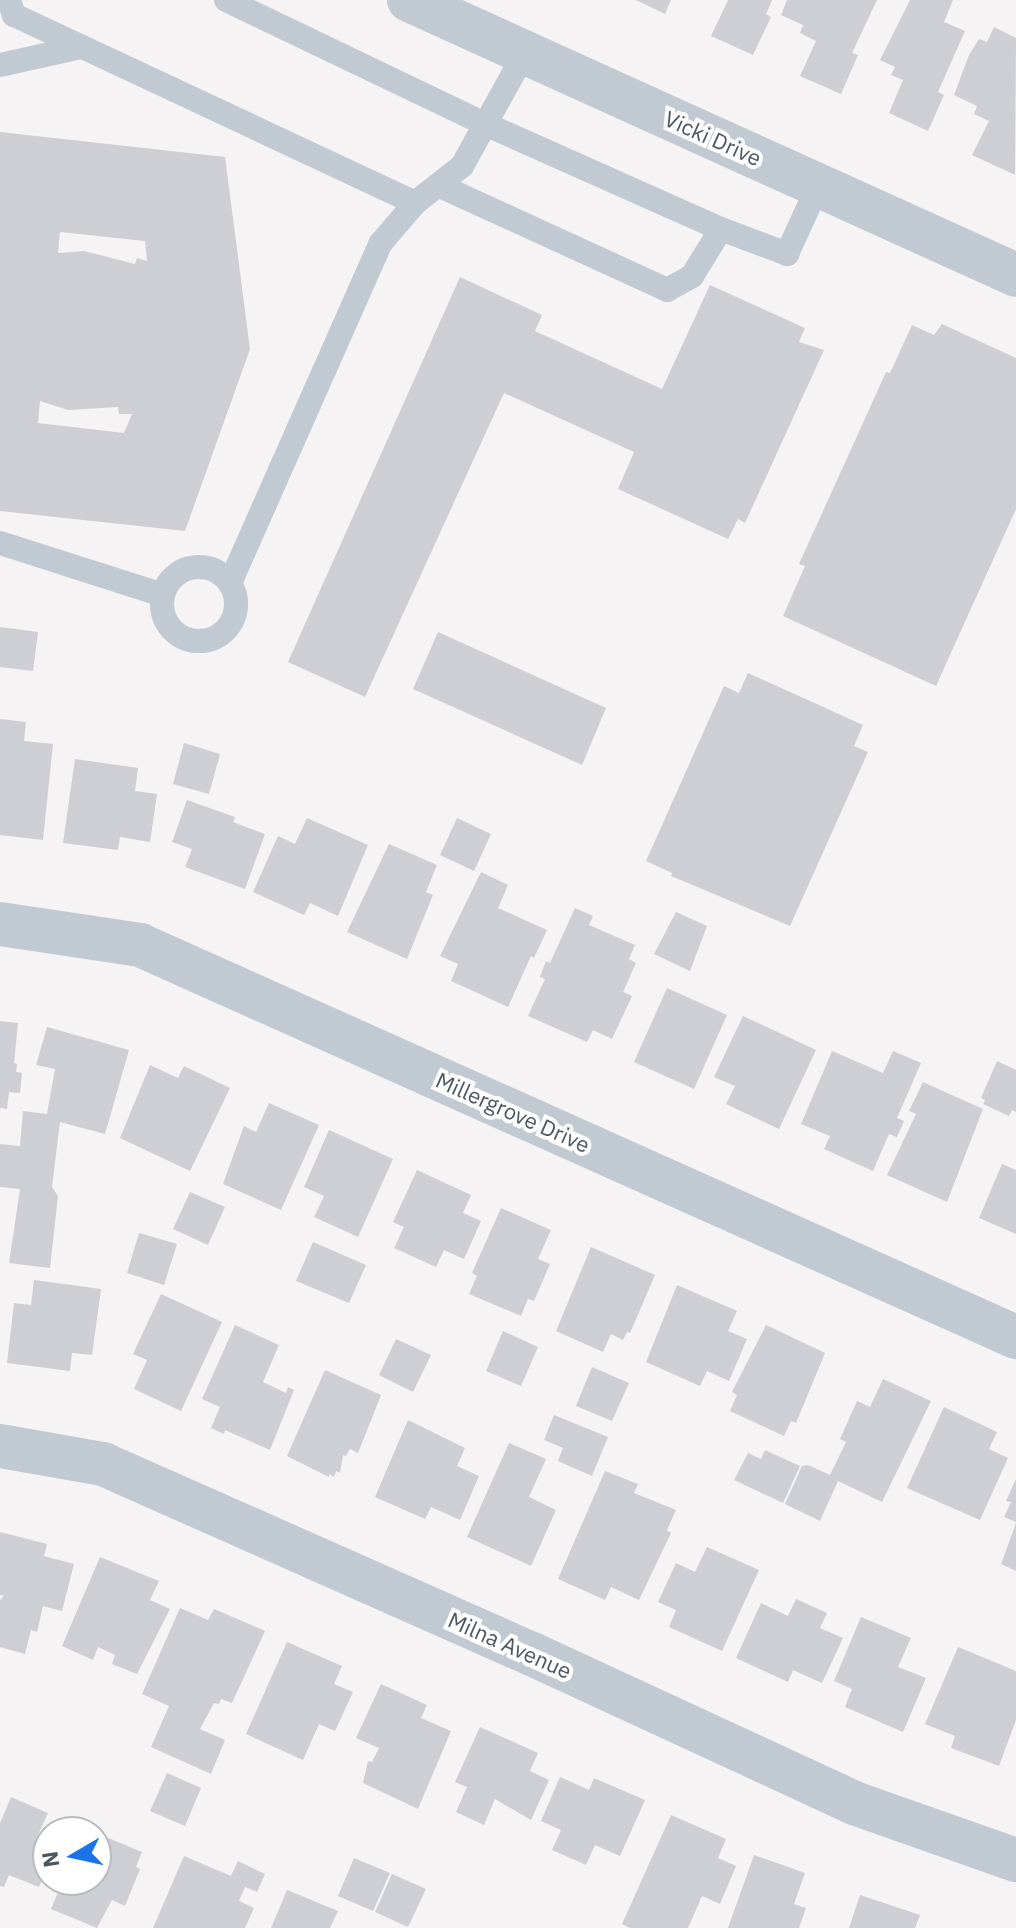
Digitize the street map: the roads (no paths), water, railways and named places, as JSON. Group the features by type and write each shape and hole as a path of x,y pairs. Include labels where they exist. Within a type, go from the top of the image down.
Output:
{"street":[{"name":"Vicki Drive","path":"409,0 1016,275"},
{"name":"Millergrove Drive","path":"0,924 140,945 1016,1337"},
{"name":"Milna Avenue","path":"0,1446 103,1464 532,1654 854,1803 1016,1860"}],"lane":[{"path":"9,0 14,15 415,203"},
{"path":"226,0 485,124 721,229 787,254 818,186"},
{"path":"0,65 81,47"},
{"path":"230,583 211,569 187,569 176,575 163,595 162,607 172,629 183,637 206,640 227,628 236,606 230,583 380,244 415,203 462,166 525,53"},
{"path":"438,185 667,290 692,276 721,229"},
{"path":"0,543 163,595"}]}
